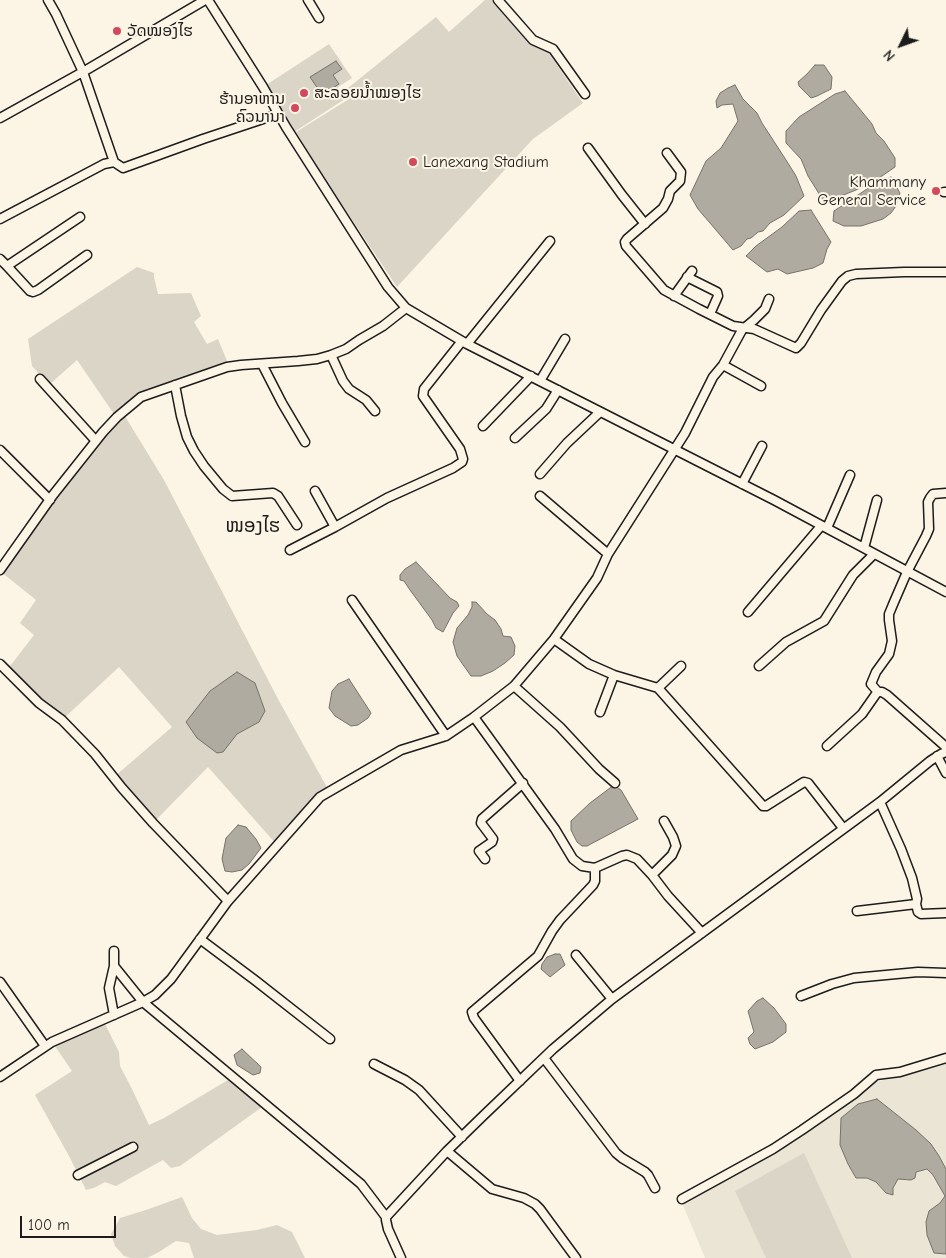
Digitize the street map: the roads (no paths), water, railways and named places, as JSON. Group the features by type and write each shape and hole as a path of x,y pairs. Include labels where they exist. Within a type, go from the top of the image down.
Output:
{"street":[{"path":"48,0 83,72 114,162 123,168 278,114"},
{"path":"0,118 206,0 388,287 406,308 464,342 774,500 946,592"},
{"path":"308,0 319,18"},
{"path":"498,0 533,40 552,49 585,94"},
{"path":"588,148 645,224"},
{"path":"668,153 681,172 680,181 670,191 668,200 662,208 627,238 626,246 664,290 733,326 754,329 796,348 821,310 842,281 848,276 904,272 946,272"},
{"path":"0,219 104,164 114,162"},
{"path":"7,266 80,217"},
{"path":"290,550 387,498 453,468 462,462 463,458 460,449 423,396 424,389 550,241"},
{"path":"0,259 33,292 87,255"},
{"path":"674,296 690,274 717,292 718,296 710,314"},
{"path":"0,1077 45,1046 155,995 171,980 228,901 320,797 401,750 446,736 514,686 554,640 597,578 608,554 685,433 713,377 723,365 744,328 764,309 769,299"},
{"path":"0,570 50,500 96,441 116,418 141,397 226,367 307,360 346,349 406,308"},
{"path":"540,381 565,339"},
{"path":"331,354 343,381 349,389 366,400 375,411"},
{"path":"262,364 305,442"},
{"path":"723,365 761,386"},
{"path":"483,426 531,376"},
{"path":"40,379 96,441"},
{"path":"174,385 190,444 204,466 223,489 232,496 273,493 278,496 297,525"},
{"path":"515,438 546,409 558,390"},
{"path":"540,474 567,443 600,412"},
{"path":"742,484 762,446"},
{"path":"0,450 50,500"},
{"path":"748,612 824,527 850,475"},
{"path":"315,491 335,527"},
{"path":"946,493 933,494 928,502 929,529 907,572 889,614 892,641 889,654 876,672 871,684 878,692 887,695 946,746"},
{"path":"540,496 608,554"},
{"path":"864,548 877,500"},
{"path":"759,666 786,642 824,621 853,575 874,554"},
{"path":"352,600 446,736"},
{"path":"554,640 589,664 614,675 658,688 763,806 766,806 804,782 808,783 843,828"},
{"path":"0,664 39,703 62,720 95,754 122,788 228,901"},
{"path":"658,688 681,666"},
{"path":"600,712 614,675"},
{"path":"514,686 560,727 599,769 615,783"},
{"path":"827,746 862,714 878,692"},
{"path":"474,717 523,783 574,859 582,866 595,868 622,856 637,859 702,932"},
{"path":"386,1217 462,1136 544,1058 612,1000 880,802 938,756 946,752"},
{"path":"938,756 946,773"},
{"path":"485,860 479,851 492,842 493,838 482,823 482,819 523,783"},
{"path":"880,802 912,878 918,912 920,914 946,913"},
{"path":"652,875 672,855 676,846 673,836 664,821"},
{"path":"520,1081 474,1018 472,1012 538,956 560,920 593,885 595,868"},
{"path":"857,911 916,904"},
{"path":"200,939 330,1039"},
{"path":"114,951 114,966 109,988 114,1015"},
{"path":"576,955 612,1000"},
{"path":"114,966 143,1002 361,1184 386,1217 386,1225 400,1258"},
{"path":"801,996 854,978 918,972 946,973"},
{"path":"0,982 45,1046"},
{"path":"544,1058 616,1153 648,1175 655,1188"},
{"path":"682,1199 780,1145 854,1094 876,1076 900,1072 946,1058"},
{"path":"374,1064 405,1080 418,1090 462,1136"},
{"path":"78,1175 133,1147"},
{"path":"447,1151 492,1189 524,1198 535,1204 576,1258"}],"place":[{"name":"ວັດໝອງໄຮ","path":"117,31"},
{"name":"ສະລອຍນ້ຳໝອງໄຮ","path":"304,93"},
{"name":"ຮ້ານອາຫານ ຄົວນານາ","path":"295,108"},
{"name":"Lanexang Stadium","path":"413,162"},
{"name":"Khammany General Service","path":"936,191"}],"district":[{"name":"ໜອງໄຮ","path":"253,527"}]}
